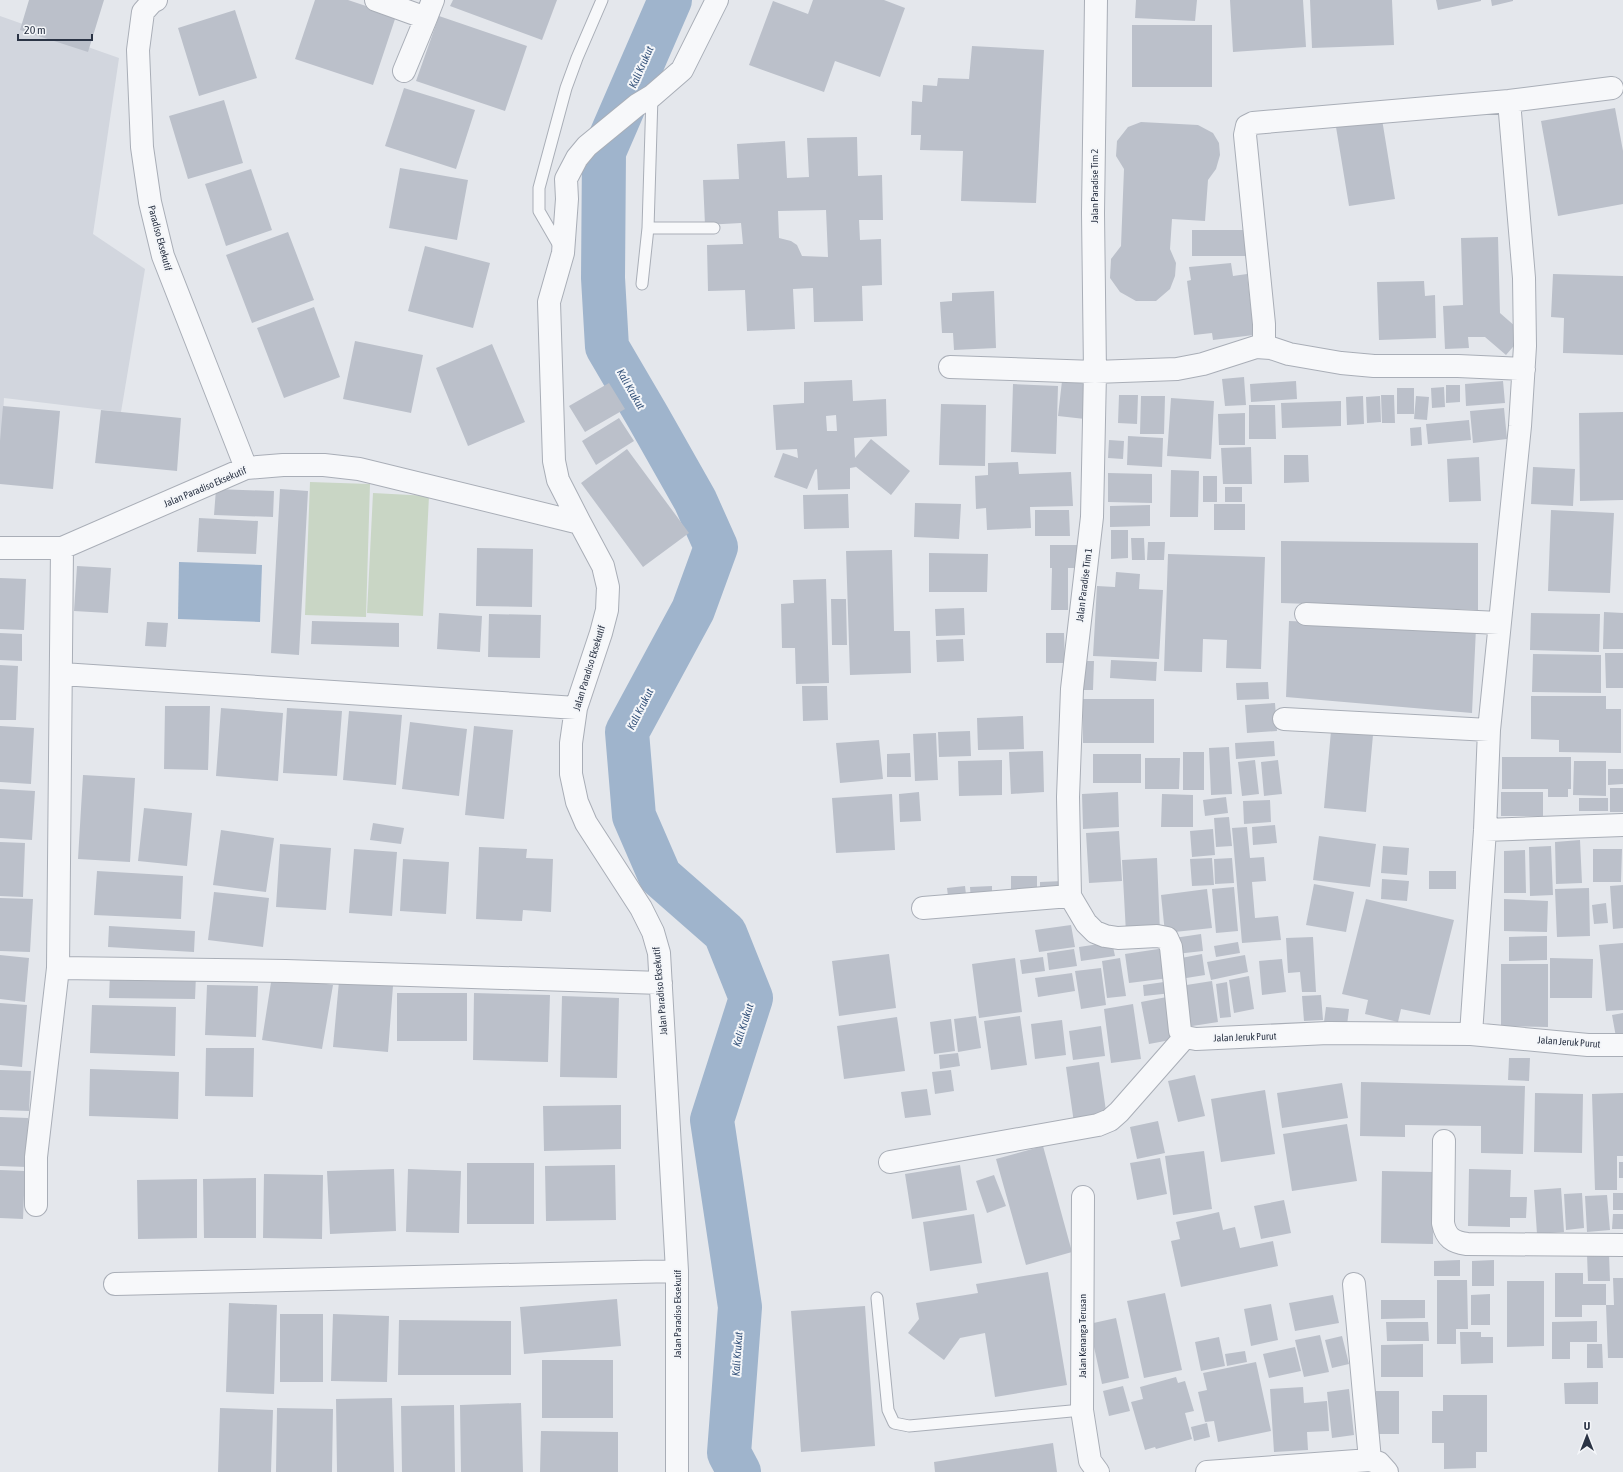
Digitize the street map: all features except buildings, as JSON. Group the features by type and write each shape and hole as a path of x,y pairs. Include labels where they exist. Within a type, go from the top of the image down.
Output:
{"street":[{"name":"Paradiso Eksekutif","path":"156,0 152,2 143,12 138,50 142,147 150,202 163,256 246,468"},
{"path":"376,0 429,9 404,71"},
{"path":"580,523 558,480 554,461 549,302 563,253 567,199 566,179 587,146 682,70 717,0"},
{"name":"Jalan Paradise Tim 2","path":"1095,372 1093,213 1096,0"},
{"path":"1264,347 1264,324 1244,135 1247,126 1254,123 1508,101 1612,88"},
{"path":"1472,1034 1489,730 1520,426 1526,322 1524,278 1508,101"},
{"path":"950,367 1095,372 1177,369 1203,364 1250,348 1264,347 1311,358 1367,365 1458,366 1524,369"},
{"name":"Jalan Paradise Tim 1","path":"1070,896 1068,797 1073,671 1092,517 1095,372"},
{"name":"Jalan Paradiso Eksekutif","path":"0,548 62,548 246,468 283,465 324,464 359,469 580,523 603,566 608,587 607,610 601,634 576,708 571,743 571,774 578,802 586,823 641,908 653,932 659,953 677,1271 677,1472"},
{"path":"36,1205 36,1157 58,968 62,548"},
{"path":"1306,614 1499,623"},
{"path":"62,674 576,708"},
{"path":"1284,719 1489,730"},
{"path":"1484,830 1623,825"},
{"path":"890,1162 1098,1125 1119,1112 1185,1037 1180,1031 1171,947 1167,938 1157,936 1118,938 1105,936 1095,932 1086,923 1070,896 923,908"},
{"path":"58,968 294,971 661,983"},
{"name":"Jalan Jeruk Purut","path":"1185,1037 1196,1039 1328,1033 1472,1034 1588,1045 1623,1045"},
{"path":"1444,1141 1443,1223 1445,1231 1450,1239 1467,1244 1623,1245"},
{"name":"Jalan Kenanga Terusan","path":"1083,1197 1082,1410 1090,1460 1098,1472"},
{"path":"115,1284 677,1271"},
{"path":"1207,1472 1378,1466 1354,1284"}],"lane":[{"path":"563,253 539,211 539,188 566,88 602,0"},
{"path":"642,284 648,228 645,101"},
{"path":"648,228 714,228"},
{"path":"877,1298 888,1410 894,1423 909,1426 1082,1410"}],"shaded area":[{"path":"0,16 119,58 93,234 145,269 121,412 4,398 0,466"}],"green space":[{"path":"310,482 370,484 366,617 305,615"},
{"path":"373,493 429,496 423,616 367,613"}],"water":[{"path":"179,562 262,565 260,622 178,619"}],"waterway":[{"name":"Kali Krukut","path":"670,0 604,152 603,278 607,347 695,500 716,547 693,610 627,732 634,816 660,876 725,933 751,998 712,1120 740,1307 729,1453 739,1472"}]}
